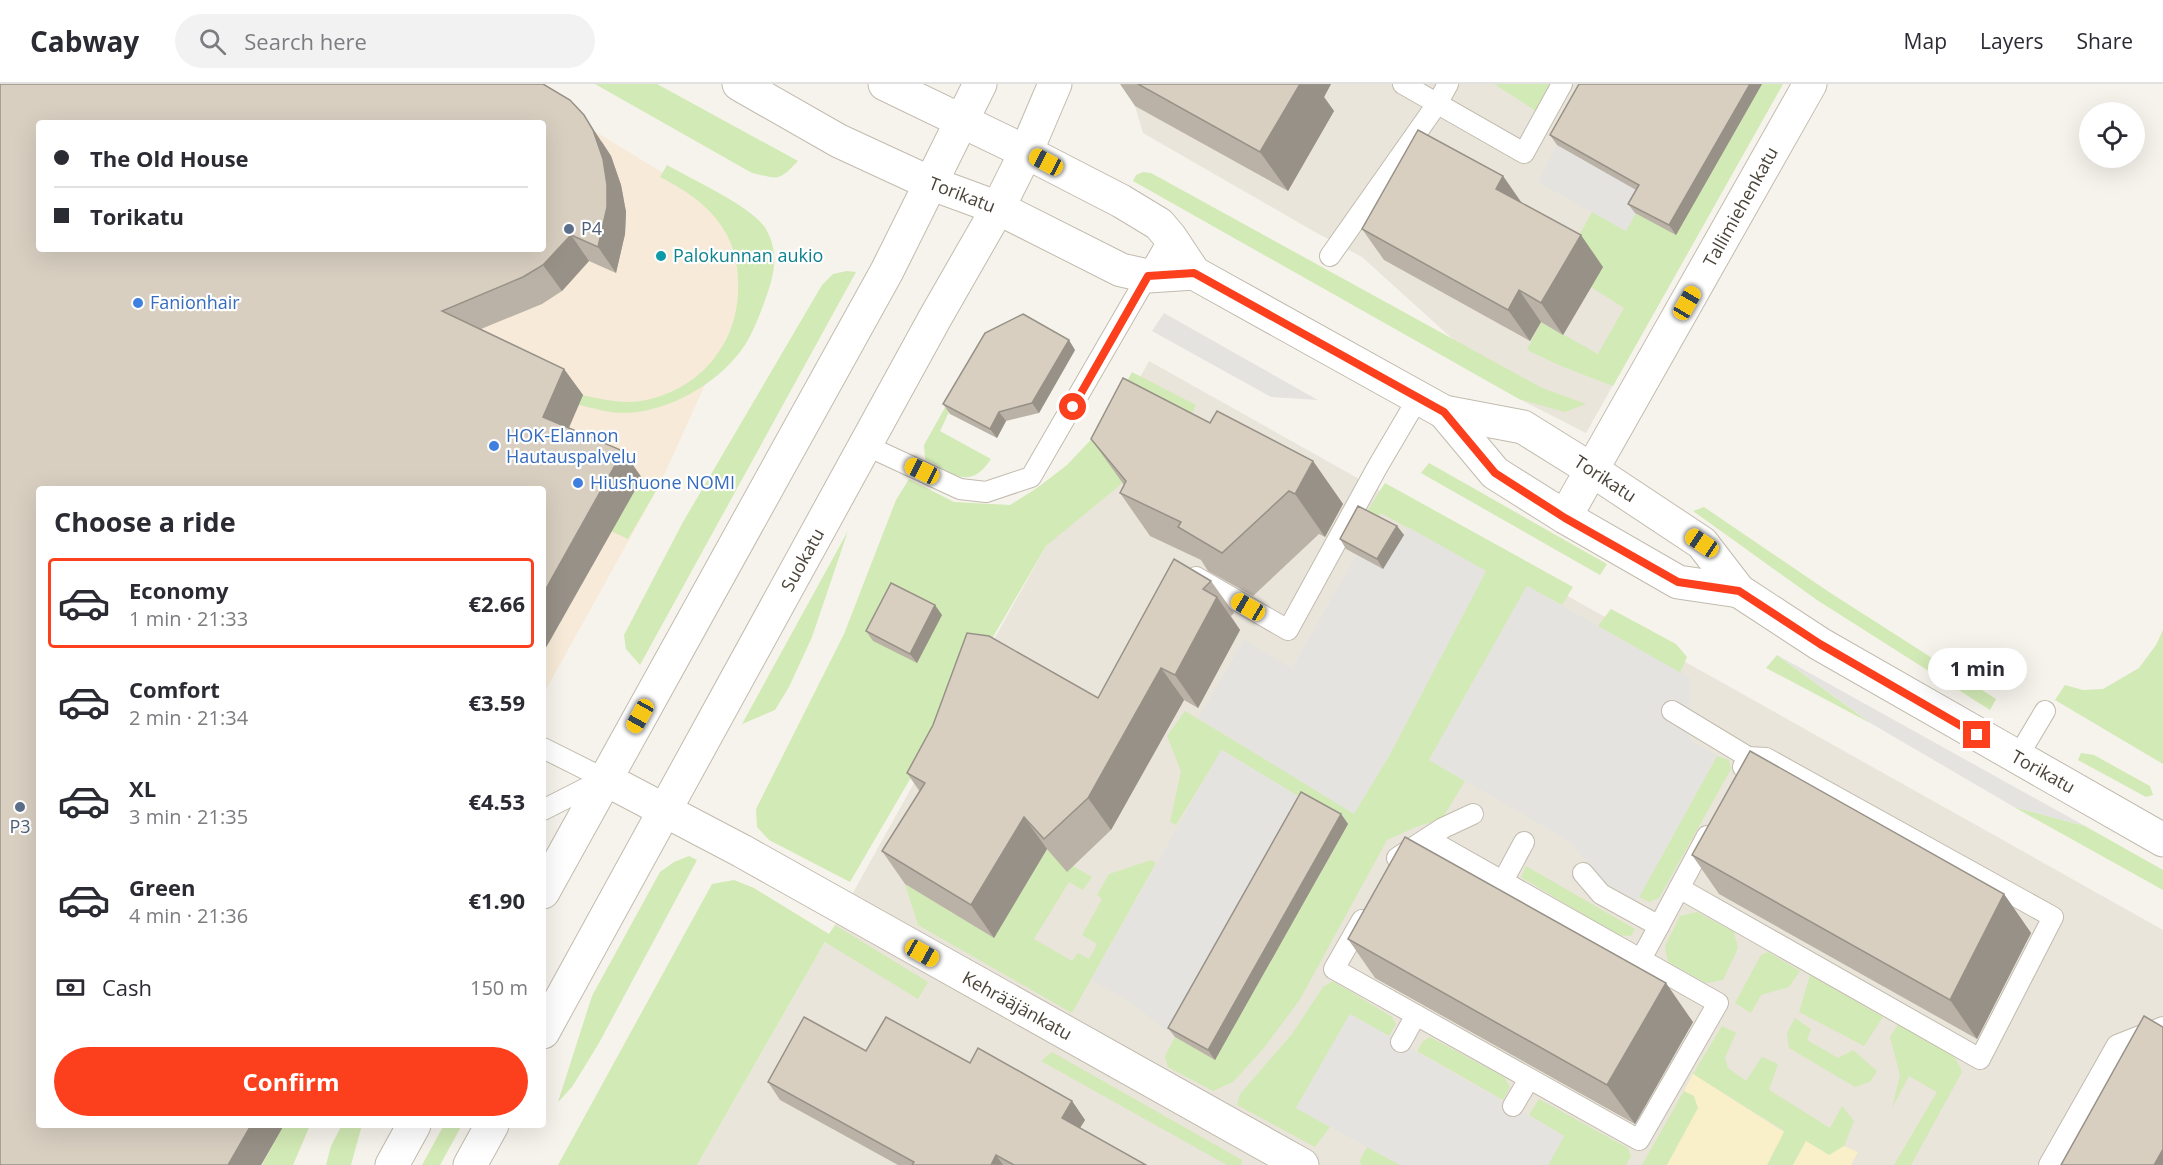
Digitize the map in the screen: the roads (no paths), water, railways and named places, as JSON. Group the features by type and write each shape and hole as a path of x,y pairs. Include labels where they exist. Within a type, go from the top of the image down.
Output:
{"street":[{"name":"Torikatu","path":"739,84 838,141 930,183 998,208 1121,270 1148,276 1194,273"},
{"name":"Torikatu","path":"885,84 1121,201 1159,224 1194,273 1431,405 1522,427 1702,543 1739,591 1820,644 2163,840"},
{"path":"546,887 887,271 980,84"},
{"name":"Suokatu","path":"546,1027 865,445 998,208 1026,152 1055,84"},
{"name":"Tallimiehenkatu","path":"1565,518 1810,84"},
{"name":"Torikatu","path":"1431,405 1495,473 1565,518 1678,582 1739,591"},
{"name":"Kehrääjänkatu","path":"605,779 742,851 1302,1165"},
{"path":"392,1165 412,1128"},
{"path":"470,1165 490,1128"}],"lane":[{"path":"1403,84 1524,153 1562,84"},
{"path":"1330,256 1437,104 1448,84"},
{"path":"865,445 960,489 986,492 1031,477 1170,237"},
{"path":"1188,573 1288,630 1378,466 1431,405"},
{"path":"1672,711 1748,757 1766,758 2053,917 1980,1059 1679,888"},
{"path":"2017,758 2045,711"},
{"path":"546,750 605,779"},
{"path":"1732,787 1748,757"},
{"path":"546,808 605,779"},
{"path":"1387,877 1398,856 1473,814"},
{"path":"1641,959 1717,817"},
{"path":"1369,908 1334,969 1639,1140 1718,1003 1428,838"},
{"path":"1503,881 1524,842"},
{"path":"1583,873 1601,894 1659,926"},
{"path":"1401,1042 1416,1015"},
{"path":"2049,1165 2117,1046 2163,1027"},
{"path":"1513,1106 1529,1079"}],"place":[{"name":"P4","path":"569,229"},
{"name":"Palokunnan aukio","path":"661,256"},
{"name":"Fanionhair","path":"138,303"},
{"name":"HOK-Elannon Hautauspalvelu","path":"494,446"},
{"name":"Hiushuone NOMI","path":"578,483"},
{"name":"P3","path":"20,807"}]}
